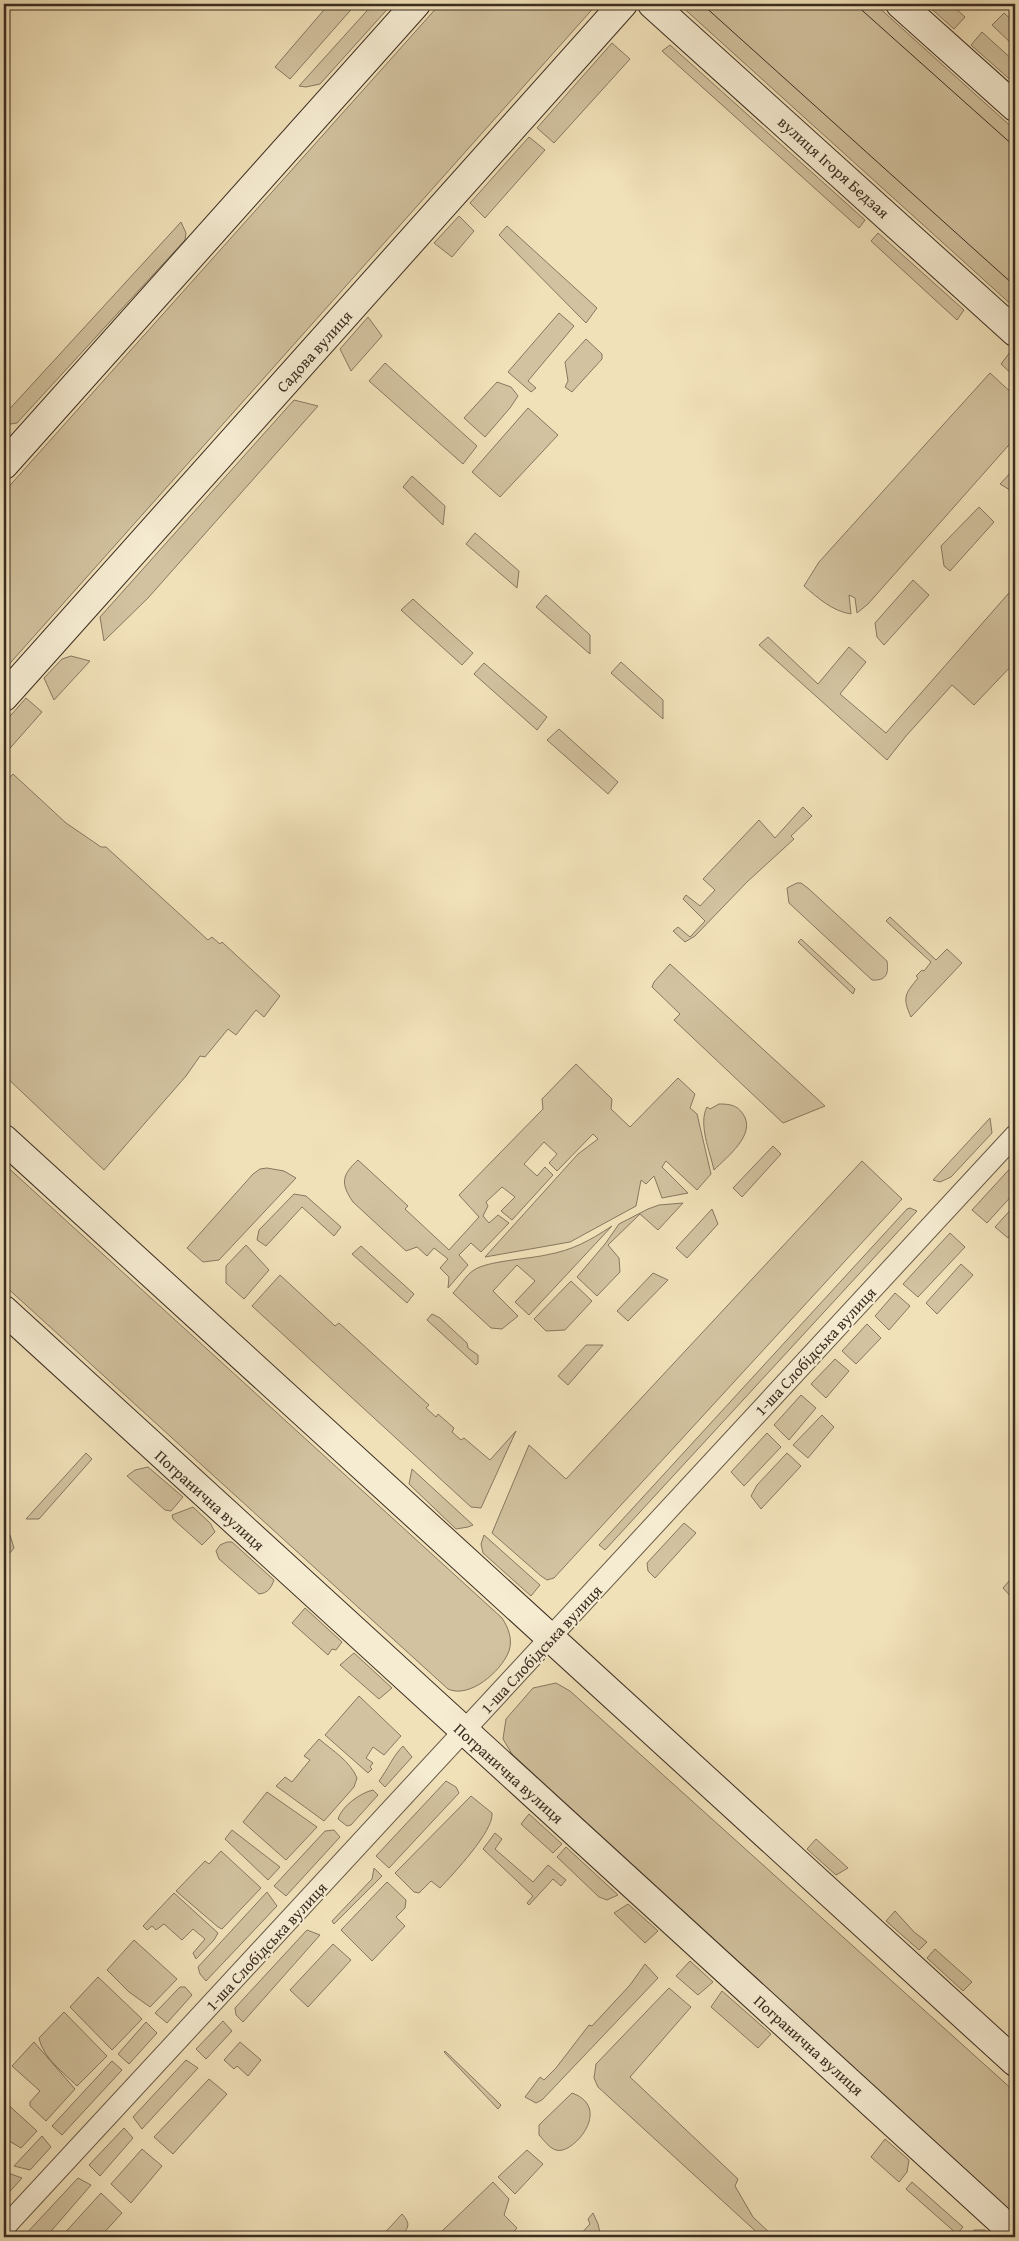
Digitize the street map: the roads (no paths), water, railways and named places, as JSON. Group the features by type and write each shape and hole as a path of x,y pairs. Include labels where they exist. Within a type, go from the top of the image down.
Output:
{"main road":[{"path":"4,466 416,4"},
{"name":"Садова вулиця","path":"4,697 623,4"},
{"name":"вулиця Ігоря Бедзая","path":"652,4 1015,332"},
{"path":"900,4 1015,107"},
{"path":"4,1139 1015,2062"},
{"name":"Погранична вулиця","path":"4,1310 1015,2234"}],"street":[{"name":"1-ша Слобідська вулиця","path":"4,2228 1015,1135"}],"tram line":[{"path":"702,4 1015,286"},
{"path":"855,4 1015,147"}]}
